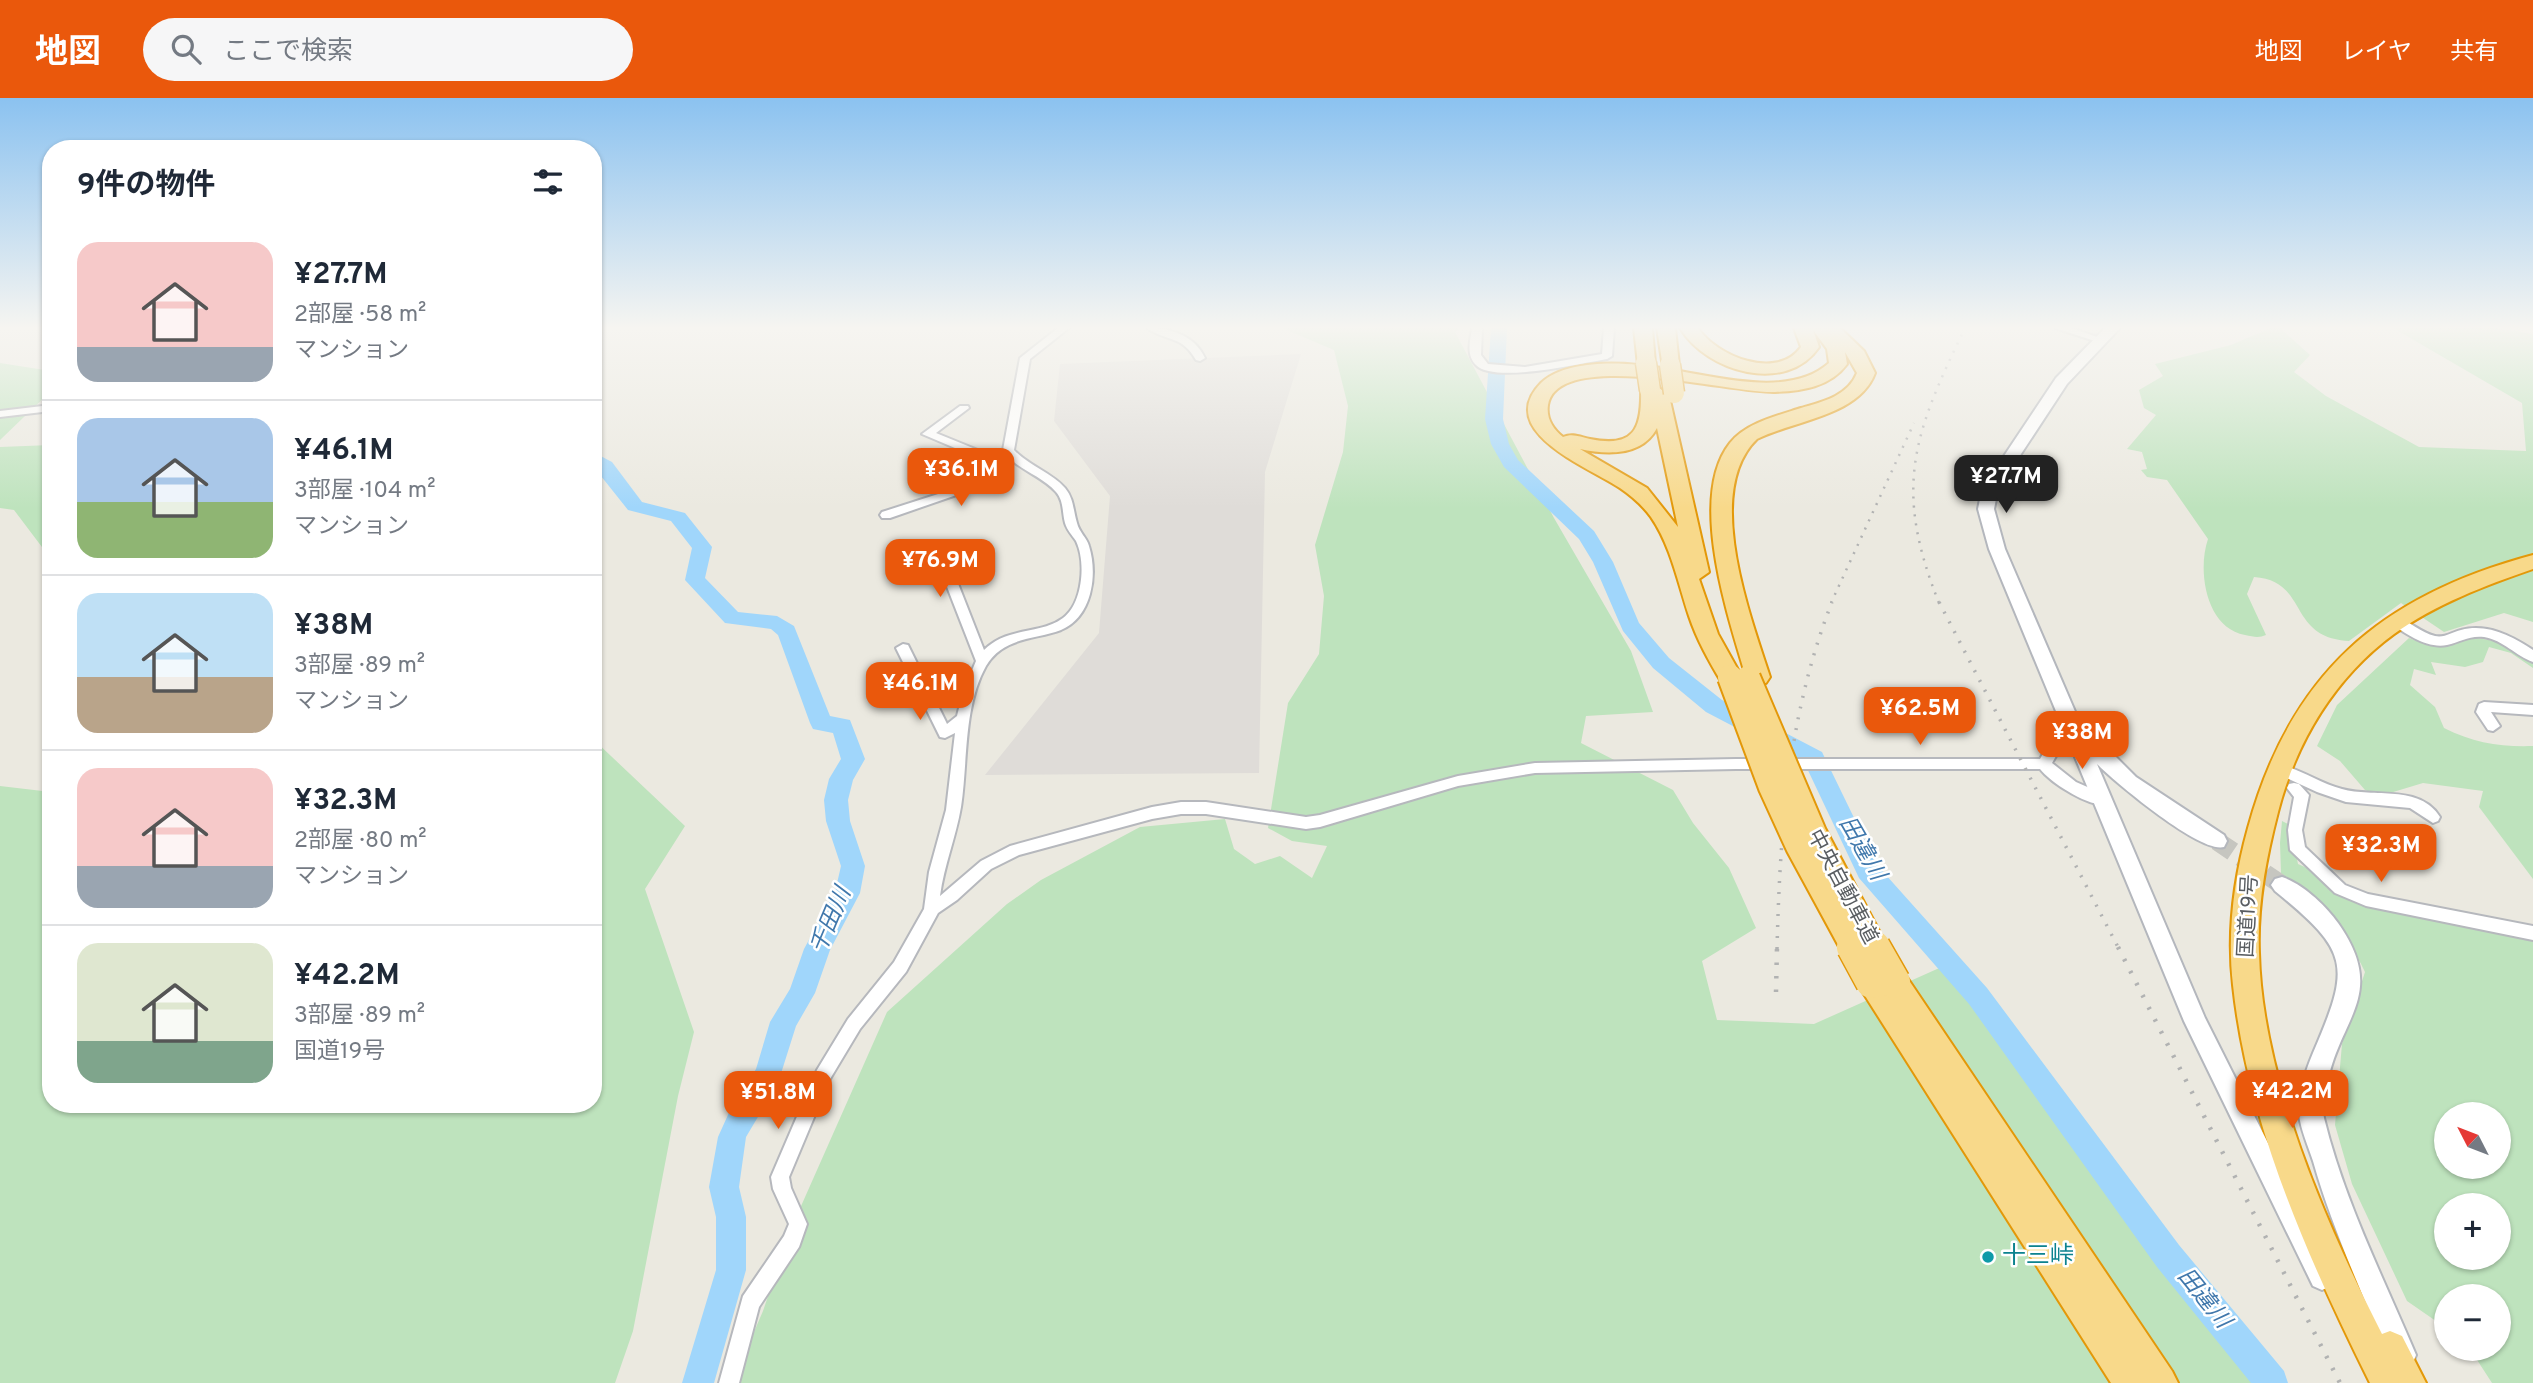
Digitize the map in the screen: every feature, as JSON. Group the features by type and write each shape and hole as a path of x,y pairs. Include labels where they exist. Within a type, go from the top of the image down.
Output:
{"highway":[{"path":"1546,388 1539,400 1540,418 1550,436 1620,477 1652,504 1668,527 1707,635 1746,677"},
{"path":"1560,388 1550,403 1551,421 1569,439 1590,447 1625,444 1636,439 1650,423 1661,391"},
{"name":"中央自動車道","path":"1661,388 1746,677 1796,795 1859,921 1883,982 2160,1383"},
{"path":"1733,388 1769,392 1818,388"},
{"path":"1746,677 1725,547 1724,487 1728,468 1738,445 1748,433 1770,422 1843,402 1861,388"},
{"path":"2451,595 2456,584 2533,545"},
{"name":"国道19号","path":"2394,1380 2327,1256 2271,1098 2247,986 2250,876 2264,805 2292,734 2338,670 2373,637 2451,595 2533,562"},
{"name":"国道19号","path":"2451,595 2533,570"},
{"name":"国道19号","path":"2394,1380 2288,1107 2270,1028 2258,911 2267,827 2289,780 2298,740 2328,693 2365,653 2399,623"},
{"name":"中央自動車道","path":"1746,677 1754,746 1787,822 2131,1383"}],"street":[{"path":"886,515 964,489 998,461 1008,451 1020,388"},
{"path":"2056,388 1990,489 1986,509 1997,550 2195,1021 2276,1191 2394,1380"},
{"path":"964,408 928,434 998,461"},
{"path":"0,414 42,409"},
{"path":"932,909 931,891 953,814 963,746 963,719 982,661 1004,639 1058,627 1071,620 1083,604 1086,585 1083,543 1073,529 1063,493 1008,451"},
{"path":"979,568 950,579 982,661"},
{"path":"2399,623 2420,635 2441,641 2464,633 2490,635 2507,640 2533,657"},
{"path":"903,648 945,733 963,719"},
{"path":"2493,726 2483,712 2484,707 2533,710"},
{"path":"2044,764 2069,721"},
{"path":"2069,721 2105,763 2131,786 2217,841"},
{"path":"729,1383 750,1303 792,1241 798,1224 782,1189 780,1177 786,1157 823,1075 854,1024 900,967 932,909 952,896 986,865 1015,849 1165,810 1206,808 1306,823 1458,780 1535,768 2044,764"},
{"path":"2044,764 2050,773 2082,792 2101,794"},
{"path":"2289,780 2347,796 2408,800 2419,804 2433,817"},
{"path":"2289,780 2302,795 2303,802 2295,830 2298,850 2340,889 2367,900 2533,933"},
{"path":"2101,794 2103,783 2111,781 2131,786"},
{"path":"2282,885 2321,916 2346,952 2351,979 2345,1005 2317,1071 2311,1114 2337,1200 2376,1297 2402,1352 2394,1380"}],"shaded area":[{"path":"1057,388 1291,388 1265,472 1259,773 985,775 1099,633 1110,496 1054,421"}],"green space":[{"path":"0,388 42,388 42,400 0,440"},
{"path":"1343,388 1485,388 1554,518 1631,651 1653,712 1586,716 1581,743 1673,790 1693,823 1729,868 1756,928 1702,961 1717,1020 1814,1024 1946,965 2162,1265 2259,1383 732,1383 763,1311 790,1231 887,1012 1007,904 1041,880 1140,827 1225,819 1234,849 1255,864 1280,856 1312,878 1327,846 1292,841 1268,828 1288,703 1319,654 1324,596 1315,545 1343,452 1348,406"},
{"path":"2315,388 2419,447 2526,451 2522,403 2496,388 2533,388 2533,622 2504,613 2444,632 2401,603 2349,641 2329,637 2315,630 2284,588 2272,581 2254,577 2247,594 2266,635 2256,637 2232,630 2221,622 2208,596 2204,567 2208,539 2167,480 2147,477 2141,470 2147,469 2142,452 2127,449 2156,415 2144,408 2139,390"},
{"path":"42,445 42,547 14,510 0,508 0,447"},
{"path":"2472,637 2506,643 2533,661 2533,668 2511,653 2489,647 2483,662 2465,667 2431,662 2436,675 2414,669 2410,685 2435,707 2444,728 2487,743 2533,746 2533,879 2479,807 2483,791 2423,783 2380,796 2365,790 2340,761 2317,746 2337,705 2409,638 2440,646 2456,644"},
{"path":"602,748 685,826 645,889 694,1032 678,1096 633,1331 615,1383 0,1383 0,786 42,791 42,1113 602,1113"},
{"path":"2282,821 2290,825 2298,864 2314,871 2327,888 2353,898 2533,936 2533,1383 2492,1383 2478,1361 2511,1361 2511,1284 2434,1284 2434,1320 2407,1301 2352,1184 2335,1125 2342,1044 2365,972 2348,942 2329,917 2281,873"}],"waterway":[{"name":"田違川","path":"1496,388 1494,419 1500,444 1511,463 1587,535 1603,562 1630,626 1661,663 1714,706 1814,758 1868,871 1978,996 2168,1256 2272,1383"},
{"name":"千田川","path":"602,464 635,506 678,517 702,547 696,565 695,580 732,618 777,623 787,631 821,723 842,726 853,759 841,779 836,800 838,821 853,866 847,893 817,949 802,993 784,1022 768,1074 742,1115 732,1137 724,1187 731,1217 731,1270 698,1383"}],"tunnel":[{"path":"2217,841 2282,885"}],"railway":[{"path":"1938,388 1922,432 1915,462 1913,494 1916,527 1939,603"},
{"path":"1831,603 1914,423"},
{"path":"1777,949 1789,773 1805,687 1832,602"},
{"path":"1939,602 2119,949"},
{"path":"1776,992 1777,947"},
{"path":"2118,947 2340,1383"}],"place":[{"name":"十三峠","path":"1988,1257"}]}
